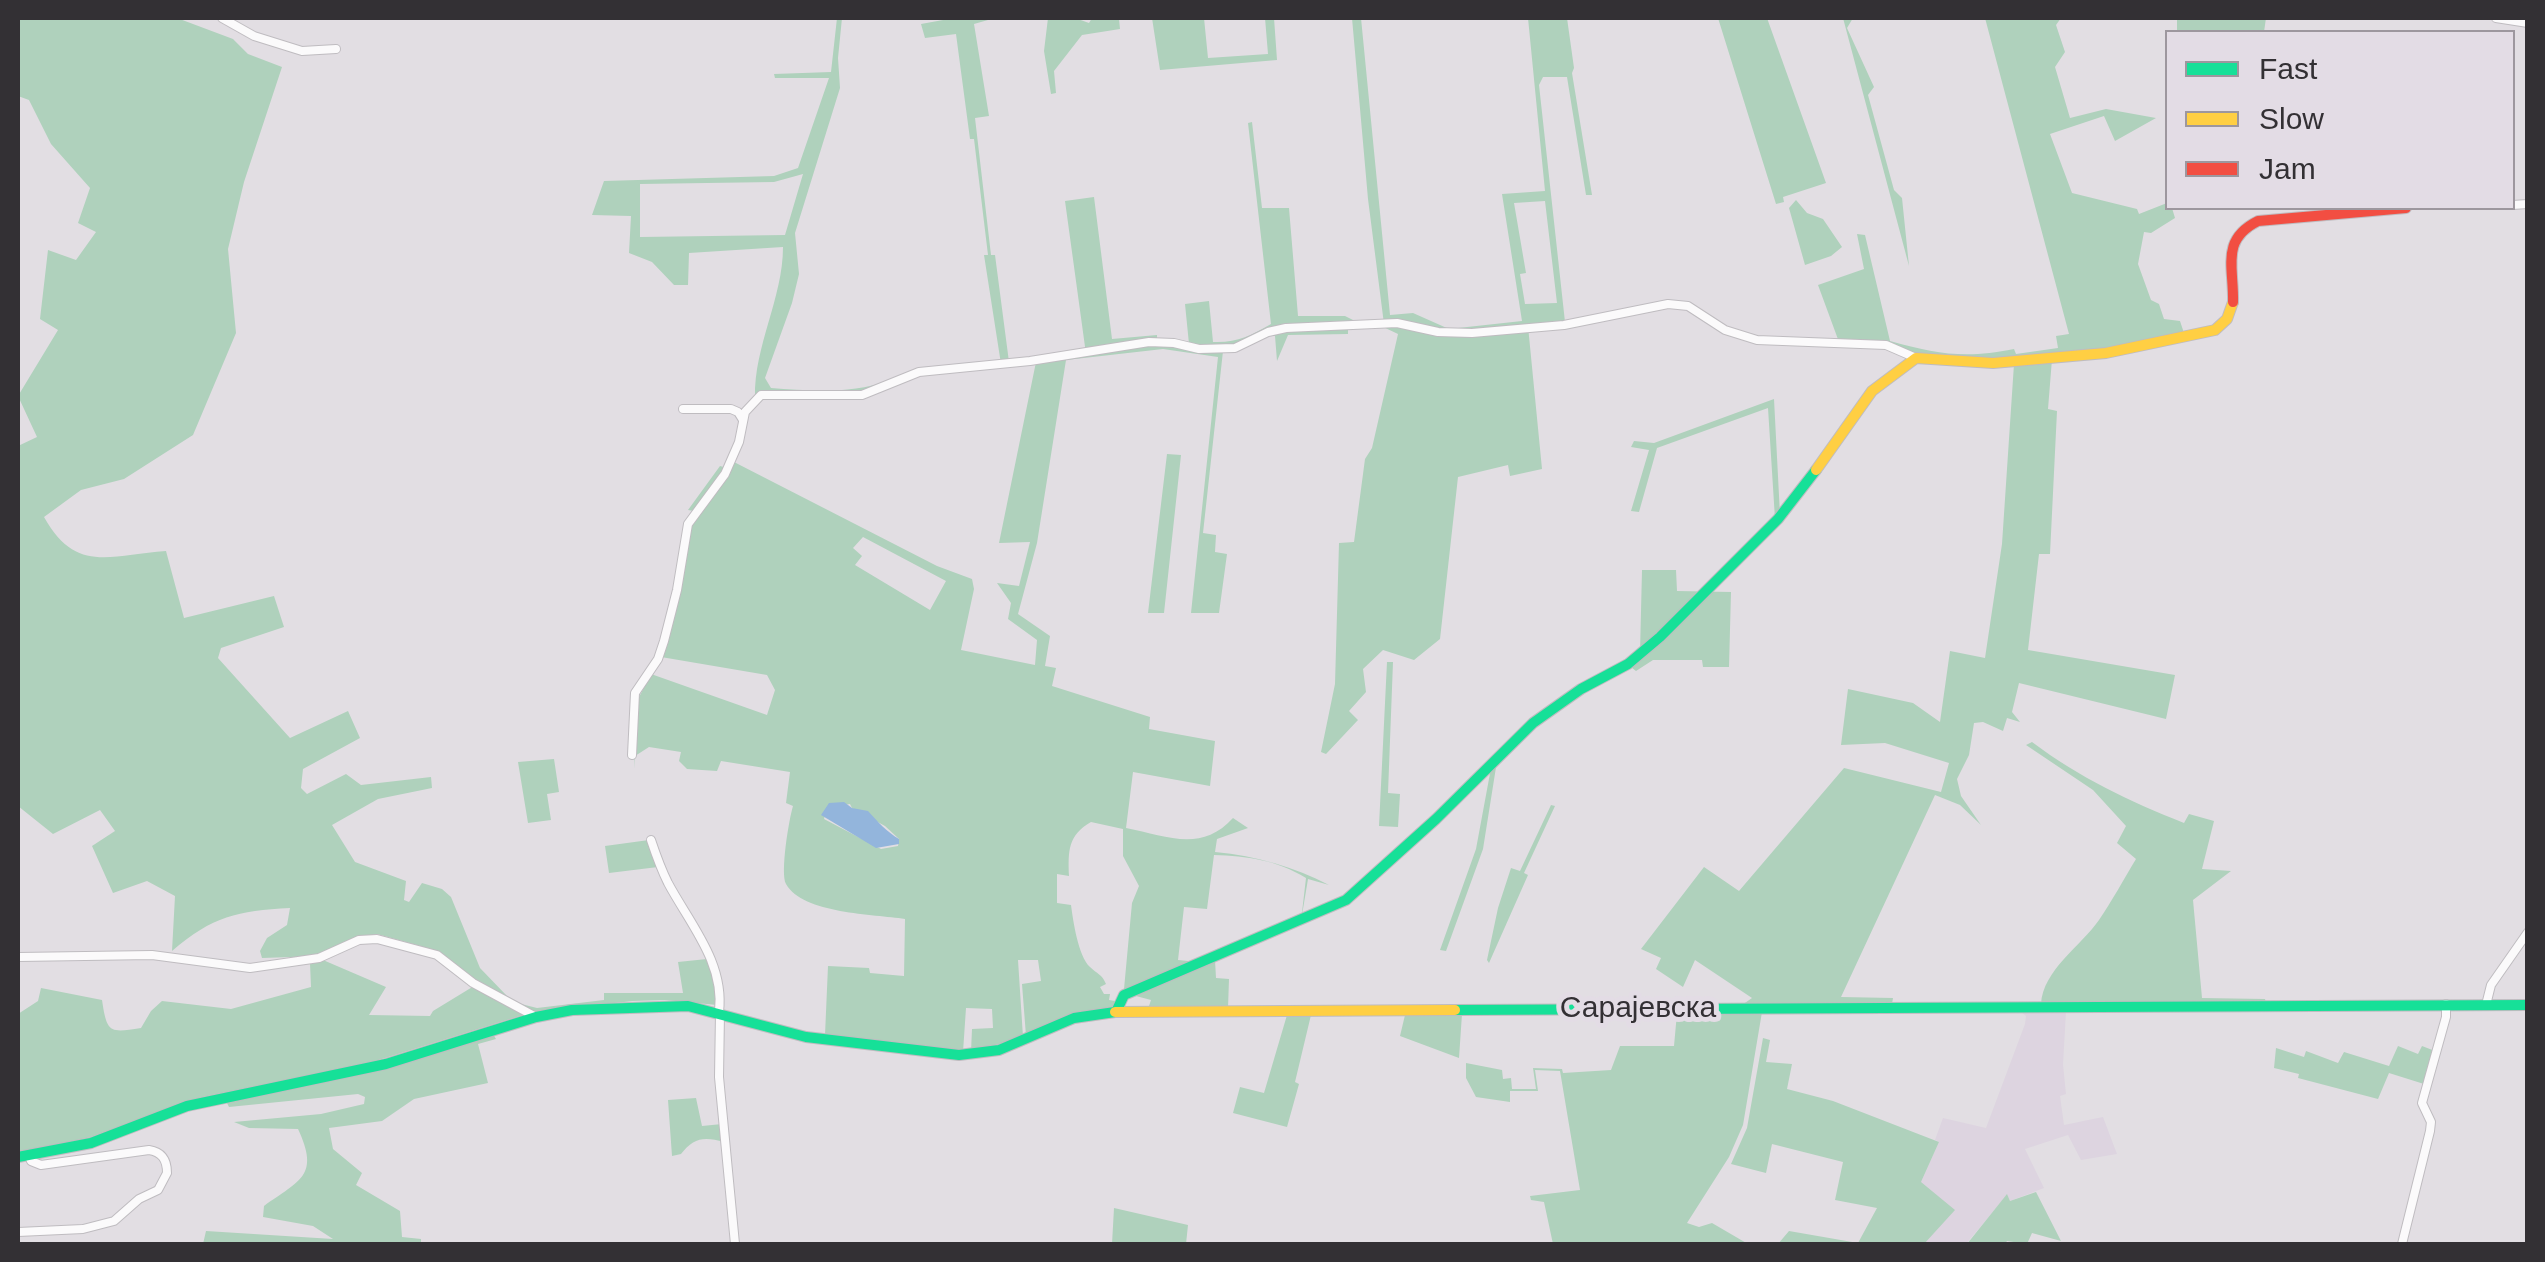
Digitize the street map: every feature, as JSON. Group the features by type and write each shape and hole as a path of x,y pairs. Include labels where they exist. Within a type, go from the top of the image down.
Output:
{"main road":[{"path":"1116,1012 1124,995 1346,900 1436,819 1533,723 1581,688 1628,664 1660,637 1796,499 1872,391 1916,358 1993,364 2129,350 2215,330 2227,323 2234,310 2230,254 2236,236 2245,226 2258,221 2384,210"},
{"name":"Сарајевска","path":"23,1156 91,1143 176,1109 386,1064 536,1017 644,1005 688,1006 719,1012 806,1037 959,1055 999,1050 1074,1018 1116,1012 2528,1005"}],"street":[{"path":"222,18 254,36 302,51 336,49"},
{"path":"2496,18 2528,23"},
{"path":"632,755 635,693 658,658 664,641 688,524 731,464 748,407 767,394 862,396 920,372 1030,362 1148,342 1199,349 1235,348 1278,330 1382,323 1405,323 1446,333 1486,332 1582,322 1668,304 1688,306 1725,330 1757,340 1886,345 1916,358"},
{"path":"683,409 731,410 744,421"},
{"path":"651,840 666,880 708,953 719,987 720,1090 734,1244"},
{"path":"2486,1005 2491,985 2528,932"},
{"path":"18,957 152,955 250,968 319,958 359,940 377,939 437,955 473,983 536,1017"},
{"path":"2402,1244 2430,1132 2431,1122 2422,1103 2446,1017 2446,1004"},
{"path":"18,1232 83,1229 114,1220 139,1199 158,1190 167,1173 164,1159 149,1150 41,1165 23,1156"}],"shaded area":[{"path":"2021,1012 2066,1012 2066,1094 2060,1096 2064,1125 2103,1117 2117,1154 2081,1160 2068,1135 2025,1149 2044,1188 2010,1201 2007,1195 1966,1244 1924,1244 1921,1182 1939,1142 1935,1140 1943,1118 1986,1128 2025,1024 2026,1016"}],"green space":[{"path":"18,18 177,18 233,39 248,54 282,67 244,182 228,249 236,333 193,435 124,479 81,490 44,517 56,535 69,547 96,557 166,551 184,618 274,596 284,627 221,648 218,658 290,738 348,711 360,738 303,769 301,788 307,794 346,774 361,785 431,777 432,788 378,799 332,825 355,862 406,881 404,900 409,902 422,883 442,889 451,897 480,968 507,996 537,1008 604,1000 604,993 683,993 678,962 707,959 716,981 717,1005 633,1001 534,1012 474,981 431,949 377,934 346,941 320,956 262,958 260,951 267,938 287,925 290,908 226,917 172,951 175,896 147,881 113,893 92,846 115,831 100,810 53,834 18,806 18,446 37,437 18,396 58,330 40,319 48,250 76,260 96,232 78,223 90,188 51,144 29,100 18,96"},
{"path":"837,18 842,18 840,88 795,233 799,274 792,303 765,378 771,388 815,391 860,388 888,381 874,392 755,397 759,359 778,285 783,247 689,253 688,285 674,285 652,262 629,253 631,216 592,215 604,181 774,176 798,168 829,78 775,78 774,74 831,72","holes":["803,174 785,235 640,237 640,184 774,182"]},
{"path":"954,18 995,18 974,24 989,116 975,118 991,255 995,255 1009,362 1001,364 984,255 988,255 974,139 970,139 956,34 925,38 921,24"},
{"path":"1048,18 1075,18 1089,23 1092,18 1125,18 1119,19 1120,29 1082,35 1054,71 1056,93 1051,94 1044,51"},
{"path":"1152,18 1204,18 1208,58 1268,54 1265,18 1274,18 1277,60 1160,70"},
{"path":"1352,18 1361,18 1390,315 1413,313 1449,329 1522,321 1502,194 1545,191 1528,18 1567,18 1592,195 1586,195 1567,77 1543,77 1539,85 1565,322 1528,326 1542,469 1510,476 1508,465 1458,477 1440,639 1414,660 1383,650 1363,669 1366,692 1349,711 1358,720 1326,754 1321,752 1335,684 1339,543 1354,542 1365,459 1372,448 1398,334 1379,325 1384,324","holes":["1545,201 1557,303 1525,304 1520,274 1526,273 1514,203"]},
{"path":"1718,18 1767,18 1826,183 1783,197 1784,202 1776,204"},
{"path":"1843,18 1853,18 1847,28 1874,87 1868,95 1894,190 1902,198 1909,266"},
{"path":"1985,18 2061,18 2056,25 2065,52 2055,67 2070,118 2106,109 2156,118 2115,141 2104,116 2050,134 2072,193 2137,209 2139,214 2165,204 2165,210 2173,210 2175,218 2151,233 2144,232 2138,264 2151,300 2159,304 2164,319 2180,321 2185,336 2136,348 1984,362 1920,356 1890,345 1839,342 1818,285 1864,269 1857,234 1865,235 1890,341 1951,354 2014,349 2016,354 2058,348 2056,336 2069,334"},
{"path":"2177,18 2266,18 2264,30 2177,30"},
{"path":"1252,122 1262,208 1289,208 1298,316 1345,316 1361,324 1348,328 1348,334 1288,335 1277,361 1275,336 1264,336 1223,351 1203,533 1216,535 1215,552 1227,554 1219,613 1191,613 1218,357 1163,349 1066,360 1037,543 1018,614 1050,636 1045,666 1056,668 1052,686 1150,717 1149,729 1215,741 1210,786 1133,772 1126,828 1169,838 1196,839 1221,829 1233,818 1248,828 1217,839 1215,852 1246,856 1275,863 1329,885 1308,879 1301,921 1306,878 1262,860 1214,855 1207,909 1184,907 1178,960 1199,962 1134,989 1124,989 1132,903 1139,886 1123,856 1123,829 1091,822 1071,844 1069,876 1057,874 1057,903 1071,905 1082,955 1106,984 1100,987 1104,994 1110,994 1109,1000 1115,1001 1112,1009 1026,1036 1022,984 1041,981 1038,960 1018,960 1023,1037 971,1052 972,1029 993,1028 992,1009 966,1008 963,1052 825,1035 828,966 869,968 870,973 904,976 905,919 823,907 795,894 786,884 787,833 793,806 786,803 790,772 721,761 717,771 687,769 679,761 681,752 649,747 635,756 634,769 636,703 651,674 767,715 775,690 767,675 661,657 694,511 688,510 720,466 727,468 734,462 937,566 972,579 974,589 961,650 1035,665 1037,640 1008,619 1011,603 997,583 1019,586 1030,542 999,543 1036,362 1086,354 1065,201 1094,197 1112,339 1157,335 1157,341 1189,344 1185,304 1209,301 1213,342 1250,335 1271,324 1248,123","holes":["863,537 946,581 930,610 855,565 862,556 853,548","850,804 885,826 899,839 898,846 881,849 824,819 827,808"]},
{"path":"1796,200 1807,213 1823,219 1842,247 1831,256 1805,265 1789,208"},
{"path":"2052,359 2048,409 2057,411 2050,554 2039,554 2028,650 2175,675 2166,719 2019,683 2012,712 2020,722 2007,718 2003,731 1983,722 1974,723 1969,755 1957,779 1961,796 1981,825 1960,805 1935,795 1841,997 1893,998 1892,1004 1742,1005 1752,998 1695,960 1683,987 1656,969 1661,958 1641,949 1704,867 1739,891 1844,768 1941,792 1949,763 1885,743 1841,745 1848,689 1913,703 1940,722 1950,651 1985,658 2002,544 2014,364"},
{"path":"1774,399 1780,515 1775,519 1768,408 1657,448 1639,512 1631,511 1649,450 1631,447 1634,441 1654,443"},
{"path":"1167,454 1181,455 1164,613 1148,613"},
{"path":"1642,570 1676,570 1677,591 1731,592 1729,667 1703,667 1702,660 1653,660 1636,671 1627,664 1640,653"},
{"path":"1387,662 1393,662 1388,793 1400,794 1398,827 1379,826"},
{"path":"2032,742 2087,778 2144,806 2184,823 2189,814 2214,821 2202,869 2231,871 2193,900 2202,998 2265,999 2266,1003 2041,1004 2055,969 2099,920 2136,859 2117,843 2126,826 2093,790 2026,745"},
{"path":"554,759 559,792 547,794 551,820 528,823 518,762"},
{"path":"1497,761 1483,849 1446,951 1440,950 1476,849 1491,768"},
{"path":"1551,805 1555,806 1524,873 1528,875 1489,963 1498,908 1511,868 1520,871"},
{"path":"649,840 658,867 609,873 605,846"},
{"path":"323,960 386,987 369,1015 430,1016 474,986 523,1015 369,1063 203,1097 91,1137 18,1153 18,1014 38,1001 41,988 102,1000 108,1025 116,1030 130,1030 141,1028 162,1001 231,1009 311,987 310,963"},
{"path":"1215,960 1216,978 1229,979 1228,1008 1148,1009 1151,1000 1136,996 1137,991"},
{"path":"1762,1012 1743,1125 1729,1157 1687,1223 1699,1227 1712,1223 1748,1244 1553,1244 1544,1202 1531,1200 1530,1196 1580,1190 1560,1071 1535,1070 1538,1091 1510,1091 1510,1102 1476,1097 1466,1078 1466,1063 1502,1070 1503,1079 1511,1078 1512,1089 1536,1089 1533,1068 1562,1069 1563,1073 1611,1070 1620,1046 1674,1046 1677,1013"},
{"path":"1462,1014 1459,1058 1400,1036 1405,1015"},
{"path":"1287,1015 1311,1015 1287,1127 1233,1113 1240,1087 1264,1093"},
{"path":"493,1034 496,1039 478,1044 488,1083 414,1099 382,1121 329,1128 333,1149 362,1173 356,1185 400,1211 402,1237 421,1239 421,1244 203,1244 206,1231 333,1239 313,1226 263,1217 264,1206 303,1175 307,1157 298,1129 249,1128 234,1122 321,1114 364,1104 365,1097 358,1094 229,1107 227,1103 377,1070"},
{"path":"1763,1038 1770,1040 1766,1062 1792,1064 1787,1089 1833,1101 1939,1142 1921,1182 1955,1210 1924,1244 1778,1244 1789,1231 1858,1243 1877,1208 1835,1200 1843,1162 1772,1144 1766,1173 1731,1164 1747,1128"},
{"path":"2398,1046 2418,1054 2422,1046 2435,1051 2424,1084 2389,1073 2378,1099 2274,1068 2276,1048 2304,1057 2306,1051 2338,1063 2344,1052 2389,1066"},
{"path":"696,1098 702,1126 722,1124 724,1142 700,1140 672,1156 668,1100"},
{"path":"2036,1192 2061,1241 2032,1233 2027,1244 1967,1244 2007,1194 2010,1201"},
{"path":"1114,1208 1188,1225 1186,1244 1112,1244"}],"water":[{"path":"844,802 868,811 899,839 899,844 876,848 821,815 829,803"}],"traffic: fast":[{"path":"1116,1012 1124,995 1346,900 1436,819 1533,723 1581,689 1628,664 1660,637 1778,519 1816,470"},
{"path":"1455,1010 2528,1005"},
{"path":"18,1157 91,1143 187,1106 386,1064 536,1017 572,1010 688,1006 806,1037 959,1055 999,1050 1074,1018 1115,1012"}],"traffic: slow":[{"path":"1816,470 1872,391 1916,358 1993,363 2106,353 2215,330 2227,319 2233,302"},
{"path":"1115,1012 1455,1010"}],"traffic: jam":[{"path":"2233,302 2232,256 2238,237 2246,228 2258,221 2383,210"}]}
